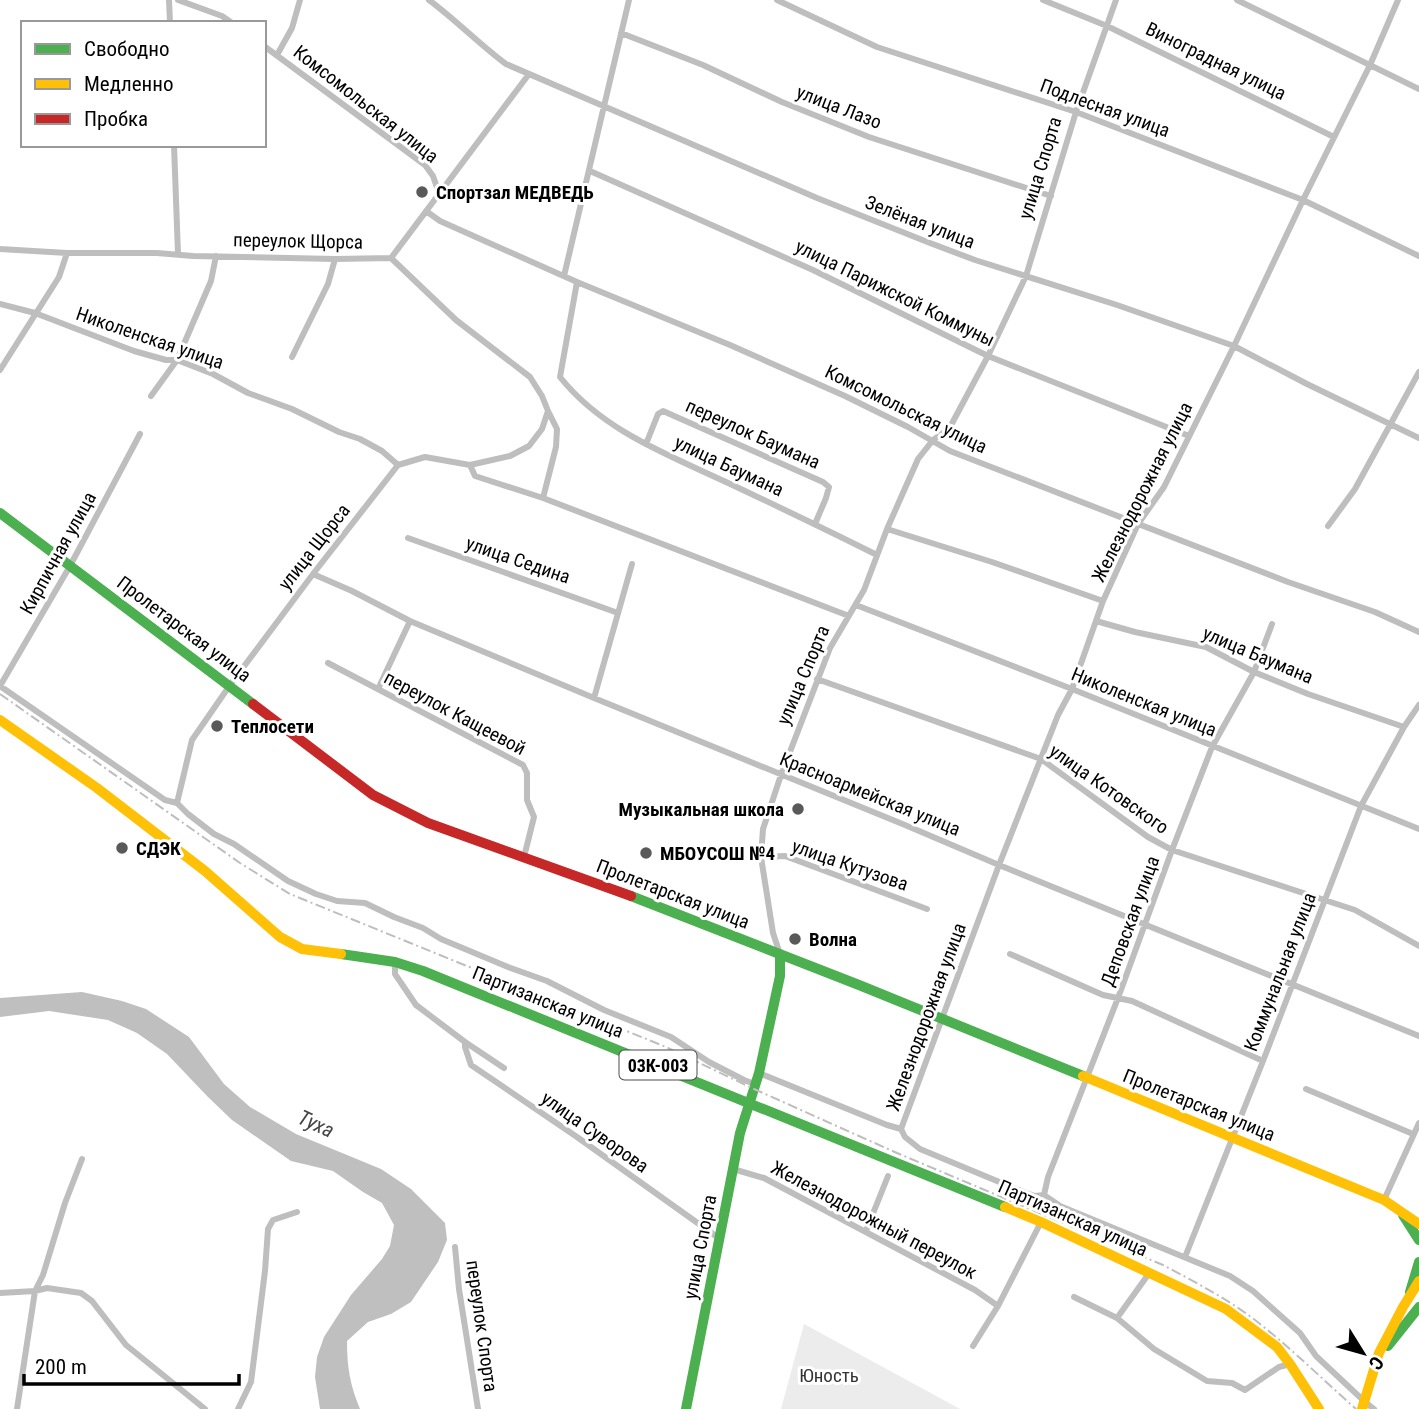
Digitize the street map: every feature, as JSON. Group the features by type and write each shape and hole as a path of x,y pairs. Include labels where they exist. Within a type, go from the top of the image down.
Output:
{"street":[{"path":"169,0 170,21"},
{"path":"178,0 229,21"},
{"path":"277,55 292,28 300,0"},
{"name":"Зелёная улица","path":"429,0 506,64 829,203 975,260 1234,346 1419,438"},
{"path":"564,276 629,0"},
{"name":"Подлесная улица","path":"777,0 877,47 1076,113 1303,200 1419,256"},
{"name":"Виноградная улица","path":"1043,0 1107,26 1334,137"},
{"name":"улица Спорта","path":"686,1409 740,1133 759,1073 780,976 780,954 773,933 761,857 763,829 817,679 830,648 864,590 887,528 918,459 933,440 949,429 1026,276 1076,113 1116,0"},
{"path":"1237,0 1419,89"},
{"name":"Железнодорожная улица","path":"901,1129 999,865 1058,715 1072,689 1103,601 1138,524 1164,487 1234,346 1370,65 1398,0"},
{"name":"улица Лазо","path":"621,33 703,65 782,102 869,137 1051,196"},
{"name":"Комсомольская улица","path":"266,47 425,165 433,176 439,193"},
{"path":"391,258 529,74"},
{"path":"174,147 178,254"},
{"name":"улица Парижской Коммуны","path":"590,171 813,270 988,356 1189,436"},
{"name":"Комсомольская улица","path":"426,211 440,221 577,282 845,396 950,451 1288,582 1375,612 1419,632"},
{"name":"переулок Щорса","path":"0,249 67,253 391,258 456,320 530,377 548,411"},
{"path":"0,370 59,277 67,253"},
{"path":"151,396 177,360 211,281 216,256"},
{"path":"292,357 328,284 335,259"},
{"name":"улица Баумана","path":"577,282 560,377 575,396 625,433 877,555"},
{"name":"Николенская улица","path":"0,304 35,313 134,351 166,360 177,360 212,374 247,393 292,409 360,439 382,451 398,465"},
{"path":"1328,526 1355,489 1419,372"},
{"path":"398,465 425,457 470,465 510,456 528,446 542,429 548,411"},
{"path":"543,498 556,447 557,429 548,411"},
{"name":"переулок Баумана","path":"646,444 658,414 663,411 823,482 828,487 826,498 815,524"},
{"name":"Кирпичная улица","path":"0,686 70,566 140,434"},
{"name":"улица Щорса","path":"177,803 192,740 313,574 398,465"},
{"path":"470,465 475,476 543,498 849,616"},
{"name":"Пролетарская улица","path":"0,513 373,795 397,810 780,954 1231,1136 1388,1202 1419,1223"},
{"path":"887,528 1103,601"},
{"name":"улица Седина","path":"408,538 618,612"},
{"path":"594,698 632,564"},
{"name":"Красноармейская улица","path":"313,574 410,621 594,698 1419,1036"},
{"name":"Николенская улица","path":"856,605 1419,829"},
{"path":"378,689 410,621"},
{"name":"улица Баумана","path":"1096,621 1206,647 1254,672 1308,694 1404,727"},
{"name":"Деповская улица","path":"1044,1195 1048,1177 1213,747 1254,672 1272,624"},
{"name":"переулок Кащеевой","path":"328,663 523,765 527,773 527,800 534,817 524,857"},
{"name":"улица Котовского","path":"817,679 1041,759 1148,837 1172,850 1355,910 1419,946"},
{"name":"Партизанская улица","path":"0,686 165,800 177,803 214,834 234,844 288,881 337,901 365,903 423,928 441,939 547,981 604,1010 671,1037 709,1062 755,1084"},
{"name":"Коммунальная улица","path":"1185,1257 1361,806 1419,705"},
{"name":"Партизанская улица","path":"0,720 97,788 205,871 280,937 302,949 368,957 423,971 1041,1222 1226,1308 1277,1347 1319,1409"},
{"name":"улица Кутузова","path":"761,857 785,856 927,909"},
{"path":"1010,954 1103,995 1132,1001 1263,1061"},
{"name":"улица Суворова","path":"395,962 395,974 416,1005 504,1068"},
{"name":"улица Суворова","path":"465,1042 471,1065 720,1239"},
{"name":"Партизанская улица","path":"759,1073 901,1129 905,1137 920,1149 1026,1193 1044,1195 1060,1206 1230,1276 1253,1291 1300,1333 1316,1356 1363,1405 1374,1409"},
{"path":"1306,1089 1413,1134"},
{"path":"1388,1202 1419,1123"},
{"path":"17,1409 35,1291 43,1275 82,1159"},
{"name":"Железнодорожный переулок","path":"733,1169 764,1178 975,1290 998,1306"},
{"path":"866,1231 888,1176"},
{"name":"Пролетарская улица","path":"1388,1202 1407,1220 1419,1240"},
{"path":"238,1409 251,1382 268,1229 273,1220 297,1212"},
{"path":"974,1346 998,1306 1041,1222"},
{"name":"переулок Спорта","path":"455,1247 478,1409"},
{"path":"1408,1297 1419,1262"},
{"path":"1117,1318 1150,1272"},
{"path":"1363,1405 1384,1343 1419,1281"},
{"path":"0,1293 47,1288 81,1293 92,1301 126,1345 205,1409"},
{"path":"1074,1297 1117,1318 1154,1349 1208,1381 1232,1383 1245,1390 1279,1367 1290,1364"},
{"path":"1372,1373 1386,1348 1419,1307"}],"green space":[{"name":"Юность","path":"804,1324 960,1409 781,1409"}],"shaded area":[{"path":"82,992 146,1009 189,1037 224,1084 250,1107 296,1134 381,1169 411,1189 445,1223 447,1240 438,1262 411,1302 391,1314 368,1322 347,1341 350,1376 360,1409 320,1409 315,1377 317,1357 324,1337 351,1295 390,1246 394,1225 382,1203 333,1171 291,1161 232,1120 167,1054 137,1033 108,1020 49,1011 0,1017 0,998"}],"railway":[{"path":"0,694 240,863 290,894 666,1047 897,1153 1163,1265 1251,1317 1356,1409"}],"traffic: fast":[{"path":"0,513 253,704"},
{"path":"631,896 1083,1076"},
{"path":"341,954 395,962 423,971 1005,1207"},
{"path":"686,1409 740,1133 759,1073 780,976 780,954"},
{"path":"1403,1215 1419,1240"},
{"path":"1410,1292 1419,1262"},
{"path":"1388,1346 1419,1307"}],"traffic: slow":[{"path":"0,720 97,788 205,871 280,937 302,949 341,954"},
{"path":"1083,1076 1384,1200 1419,1224"},
{"path":"1005,1207 1226,1309 1277,1347 1319,1409"},
{"path":"1362,1409 1379,1353 1419,1281"}],"traffic: jam":[{"path":"253,704 373,795 428,823 631,896"}],"place":[{"name":"Спортзал МЕДВЕДЬ","path":"422,192"},
{"name":"Теплосети","path":"217,726"},
{"name":"Музыкальная школа","path":"798,809"},
{"name":"СДЭК","path":"122,848"},
{"name":"МБОУСОШ №4","path":"646,853"},
{"name":"Волна","path":"795,939"}],"water label":[{"name":"Туха","path":"316,1124"}]}
